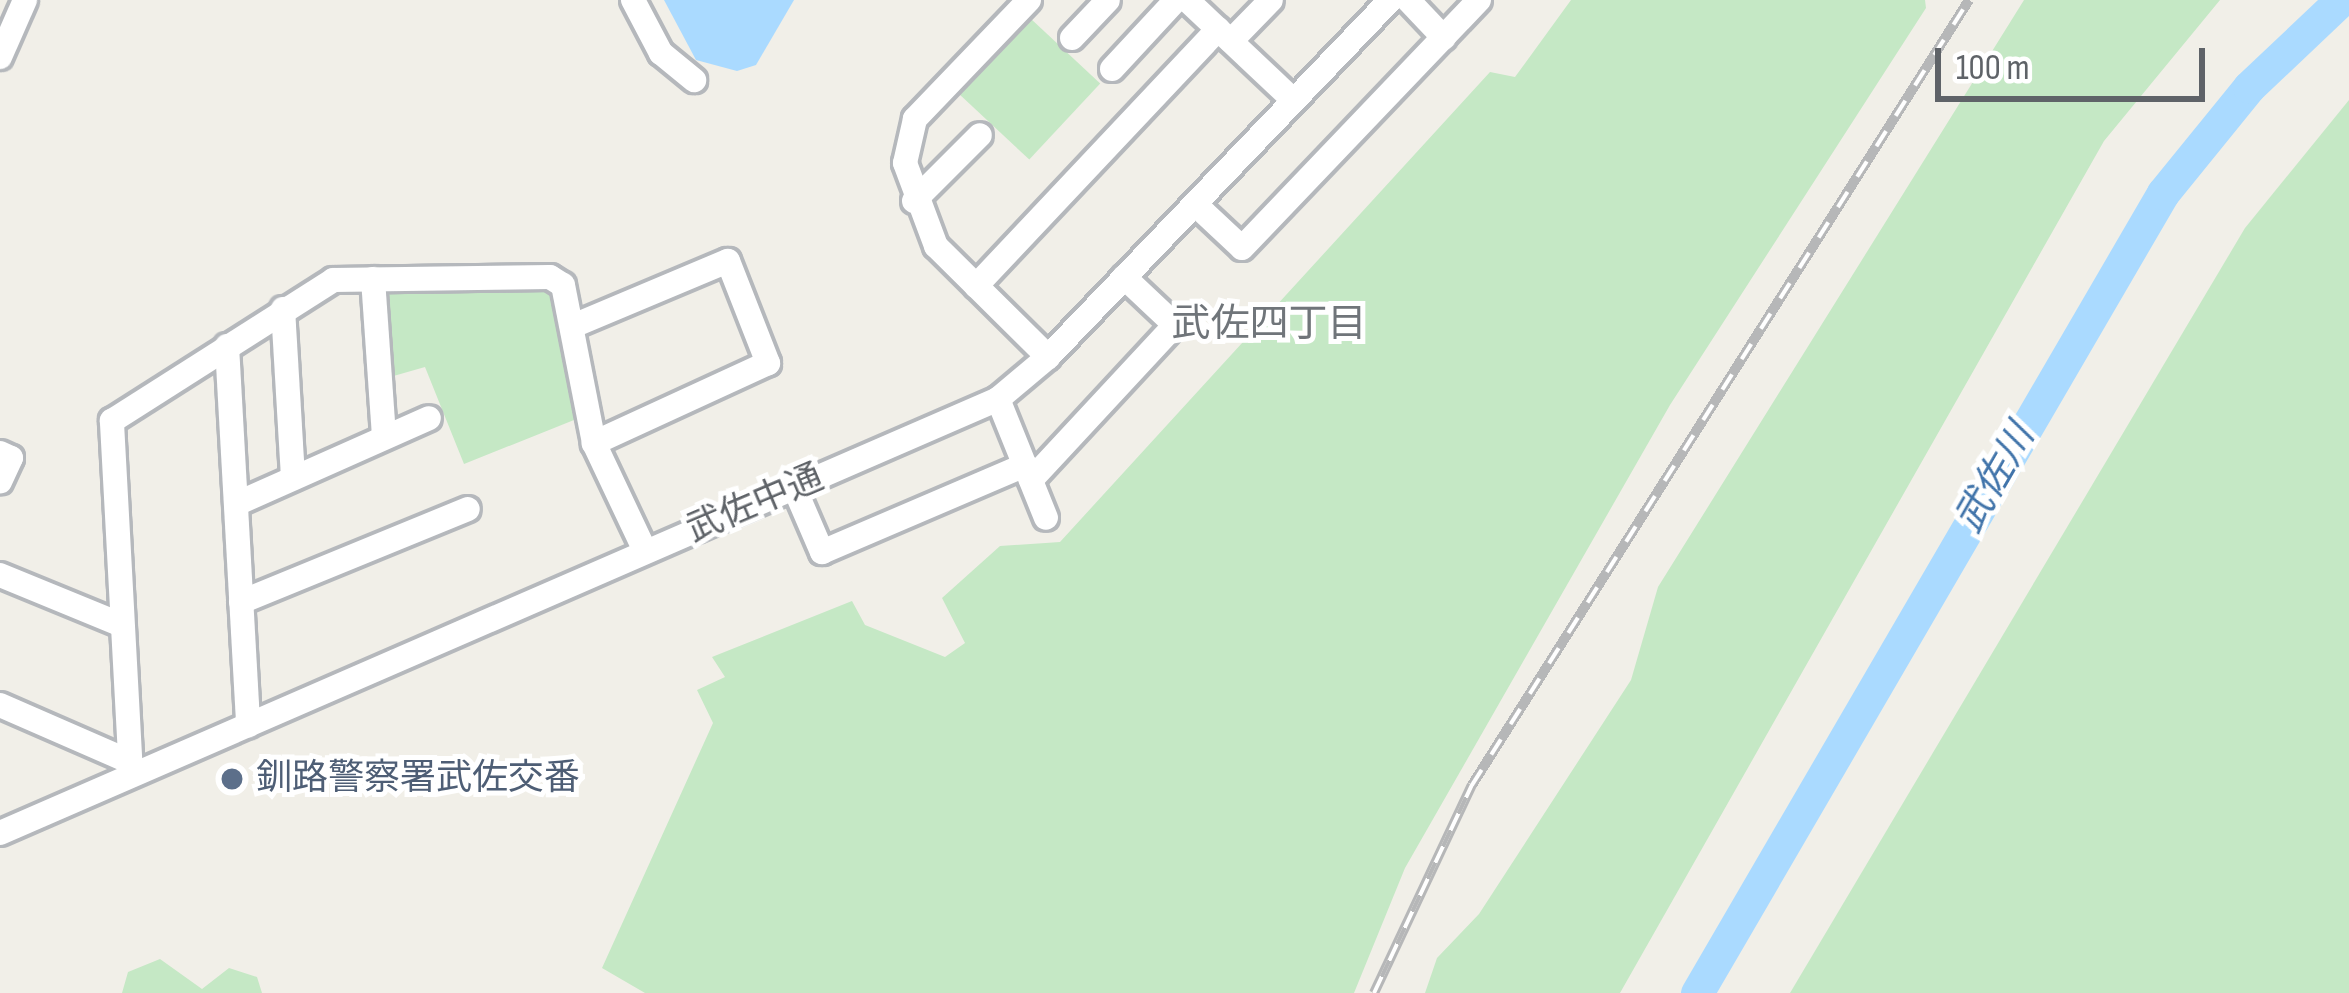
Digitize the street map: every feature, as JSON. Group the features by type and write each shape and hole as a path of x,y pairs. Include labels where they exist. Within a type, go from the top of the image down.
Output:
{"street":[{"path":"0,57 25,0"},
{"path":"633,0 662,53 694,80"},
{"path":"1029,0 915,119 905,141 914,200 936,246 1048,357"},
{"path":"1072,38 1108,0"},
{"path":"976,286 1224,35 1271,0"},
{"name":"武佐中通","path":"0,833 129,768 248,725 998,399 1048,357 1390,0"},
{"path":"1408,0 1444,38"},
{"path":"1195,203 1242,248 1479,0"},
{"path":"1112,69 1191,2 1294,100"},
{"path":"914,200 980,135"},
{"path":"573,326 728,261 768,363 594,442"},
{"path":"0,705 129,768 112,421 333,280 550,277 562,285 594,442 645,551"},
{"path":"794,487 822,552 1028,473 1174,325 1124,277"},
{"path":"373,279 384,436"},
{"path":"283,309 293,478"},
{"path":"227,346 248,725"},
{"path":"998,399 1046,518"},
{"path":"236,504 429,418"},
{"path":"0,453 11,458 0,482"},
{"path":"242,602 468,508"},
{"path":"0,575 122,625"}],"green space":[{"path":"1571,0 1925,0 1926,8 1670,405 1405,868 1354,993 645,993 602,968 713,723 697,690 725,677 712,657 852,601 865,625 945,657 965,643 942,598 1000,546 1060,542 1490,72 1515,77"},
{"path":"2024,0 2220,0 2104,141 1620,993 1425,993 1437,958 1479,914 1631,680 1658,587"},
{"path":"1030,18 1100,83 1029,160 959,94"},
{"path":"2349,100 2349,993 1790,993 2245,228"},
{"path":"538,281 560,294 579,418 464,464 425,367 390,377 387,288"},
{"path":"160,959 202,989 229,968 257,977 262,993 122,993 128,972"}],"water":[{"path":"664,0 794,0 756,65 737,71 696,60"}],"waterway":[{"name":"武佐川","path":"1697,993 2163,193 2249,87 2341,0"}],"railway":[{"path":"1374,993 1472,785 1969,0"}],"place":[{"name":"釧路警察署武佐交番","path":"232,779"}],"district":[{"name":"武佐四丁目","path":"1269,325"}]}
